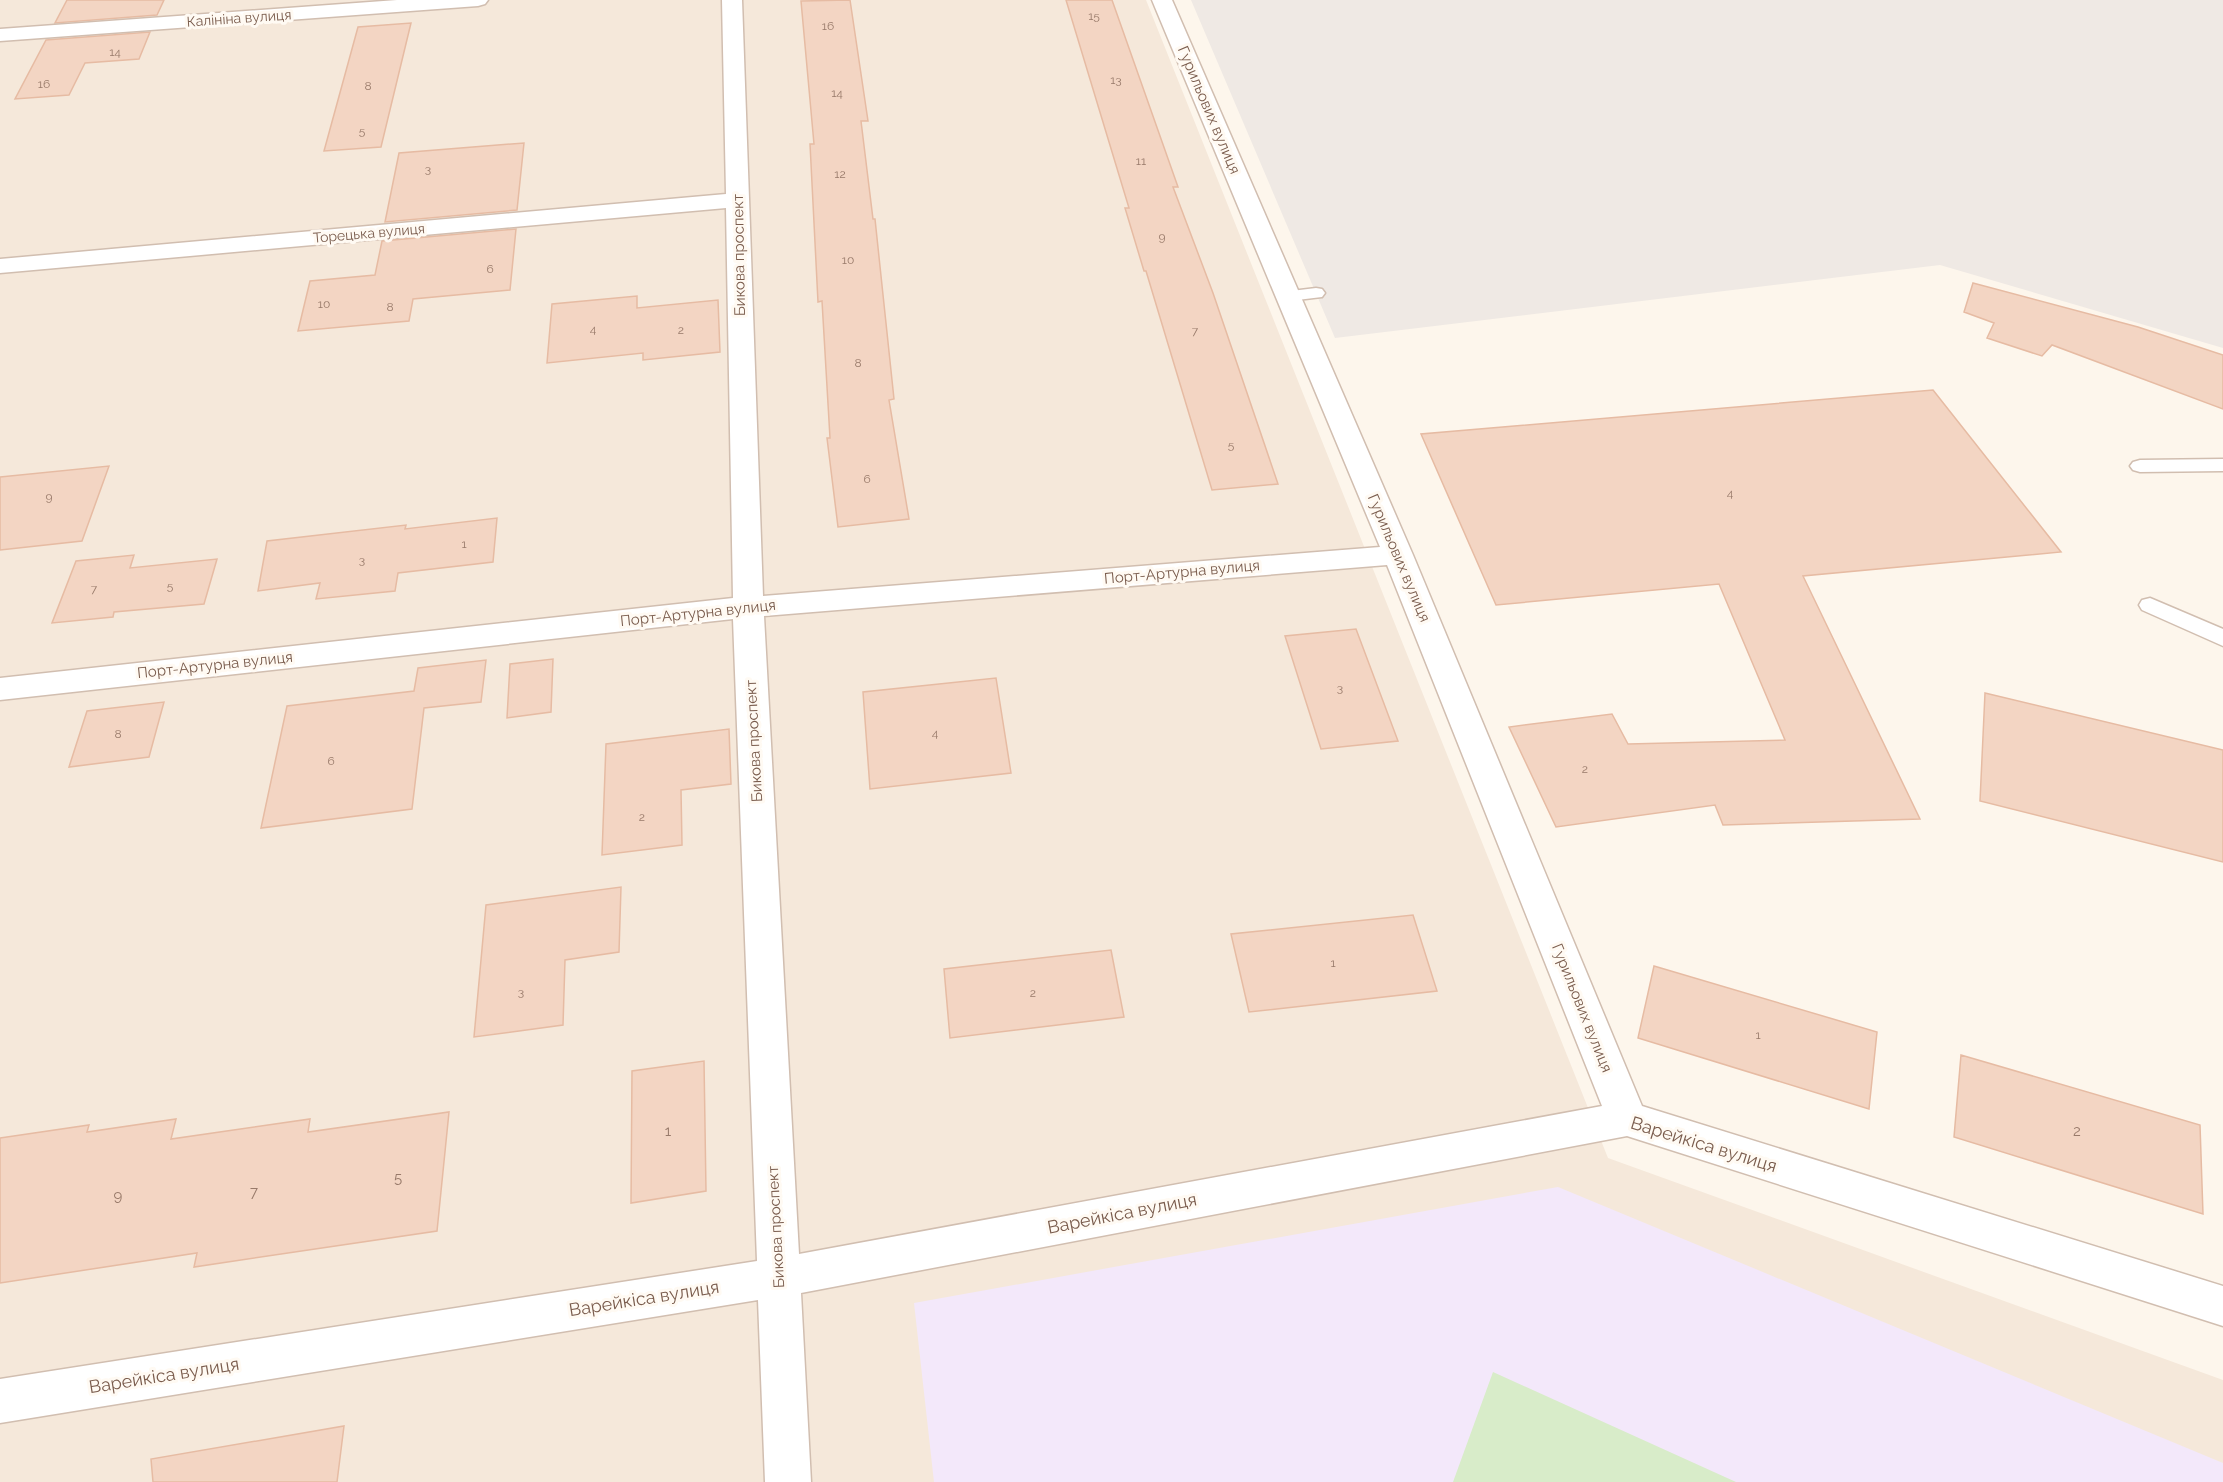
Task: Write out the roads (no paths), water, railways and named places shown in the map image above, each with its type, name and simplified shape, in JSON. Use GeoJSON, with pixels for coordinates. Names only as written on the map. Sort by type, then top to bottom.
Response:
{"type":"FeatureCollection","features":[{"type":"Feature","properties":{"kind":"street","name":"Калініна вулиця"},"geometry":{"type":"LineString","coordinates":[[0,35],[478,0]]}},
{"type":"Feature","properties":{"kind":"street","name":"Бикова проспект"},"geometry":{"type":"LineString","coordinates":[[732,0],[748,607],[788,1482]]}},
{"type":"Feature","properties":{"kind":"street","name":"Гурильових вулиця"},"geometry":{"type":"LineString","coordinates":[[1162,0],[1302,295],[1398,555],[1627,1119]]}},
{"type":"Feature","properties":{"kind":"street","name":"Торецька вулиця"},"geometry":{"type":"LineString","coordinates":[[0,267],[738,200]]}},
{"type":"Feature","properties":{"kind":"street","name":"Порт-Артурна вулиця"},"geometry":{"type":"LineString","coordinates":[[0,688],[748,607],[1398,555]]}},
{"type":"Feature","properties":{"kind":"street","name":"Варейкіса вулиця"},"geometry":{"type":"LineString","coordinates":[[0,1401],[779,1277],[1627,1119],[2223,1306]]}},
{"type":"Feature","properties":{"kind":"lane"},"geometry":{"type":"LineString","coordinates":[[2140,466],[2223,465]]}},
{"type":"Feature","properties":{"kind":"lane"},"geometry":{"type":"LineString","coordinates":[[2150,605],[2223,638]]}}]}
